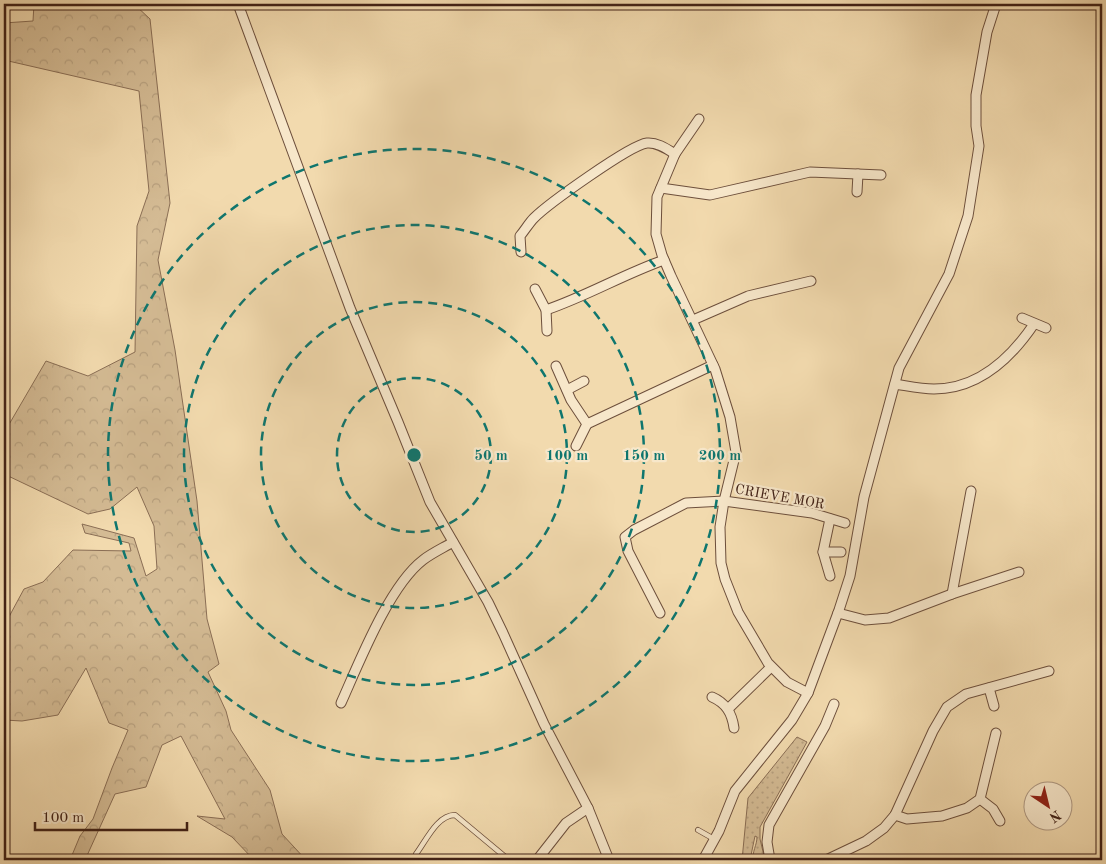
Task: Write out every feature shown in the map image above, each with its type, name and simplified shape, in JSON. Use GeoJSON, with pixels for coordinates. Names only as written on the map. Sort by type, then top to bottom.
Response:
{"type":"FeatureCollection","features":[{"type":"Feature","properties":{"kind":"street"},"geometry":{"type":"LineString","coordinates":[[238,4],[350,308],[430,502],[488,602],[544,724],[588,808],[609,860]]}},
{"type":"Feature","properties":{"kind":"street"},"geometry":{"type":"LineString","coordinates":[[703,860],[715,840],[735,791],[792,720],[808,693],[838,613],[850,576],[866,488],[899,368],[949,274],[968,216],[979,146],[976,126],[977,86],[987,32],[996,4]]}},
{"type":"Feature","properties":{"kind":"street"},"geometry":{"type":"LineString","coordinates":[[660,613],[628,550],[625,537],[634,530],[686,503],[724,501],[736,452],[730,417],[713,365],[664,260],[656,234],[658,197],[661,188],[675,154],[699,119]]}},
{"type":"Feature","properties":{"kind":"street"},"geometry":{"type":"LineString","coordinates":[[522,252],[520,236],[534,218],[560,197],[630,150],[647,143],[662,146],[675,154]]}},
{"type":"Feature","properties":{"kind":"street"},"geometry":{"type":"LineString","coordinates":[[661,188],[710,195],[810,172],[881,175]]}},
{"type":"Feature","properties":{"kind":"street"},"geometry":{"type":"LineString","coordinates":[[858,174],[858,192]]}},
{"type":"Feature","properties":{"kind":"street"},"geometry":{"type":"LineString","coordinates":[[546,310],[576,300],[638,269],[664,260]]}},
{"type":"Feature","properties":{"kind":"street"},"geometry":{"type":"LineString","coordinates":[[693,320],[748,296],[811,281]]}},
{"type":"Feature","properties":{"kind":"street"},"geometry":{"type":"LineString","coordinates":[[535,289],[546,310],[548,331]]}},
{"type":"Feature","properties":{"kind":"street"},"geometry":{"type":"LineString","coordinates":[[1022,318],[1046,328]]}},
{"type":"Feature","properties":{"kind":"street"},"geometry":{"type":"LineString","coordinates":[[895,384],[933,389],[954,388],[976,380],[990,372],[1024,340],[1034,324]]}},
{"type":"Feature","properties":{"kind":"street"},"geometry":{"type":"LineString","coordinates":[[576,446],[587,424],[713,365]]}},
{"type":"Feature","properties":{"kind":"street"},"geometry":{"type":"LineString","coordinates":[[556,366],[571,400],[587,424]]}},
{"type":"Feature","properties":{"kind":"street"},"geometry":{"type":"LineString","coordinates":[[566,390],[584,381]]}},
{"type":"Feature","properties":{"kind":"street"},"geometry":{"type":"LineString","coordinates":[[952,594],[971,491]]}},
{"type":"Feature","properties":{"kind":"street","name":"CRIEVE MOR"},"geometry":{"type":"LineString","coordinates":[[808,693],[787,682],[770,666],[738,612],[721,563],[720,527],[724,501],[812,513],[845,523]]}},
{"type":"Feature","properties":{"kind":"street","name":"CRIEVE MOR"},"geometry":{"type":"LineString","coordinates":[[830,519],[823,552],[830,576]]}},
{"type":"Feature","properties":{"kind":"street"},"geometry":{"type":"LineString","coordinates":[[341,703],[374,632],[400,585],[422,561],[453,542]]}},
{"type":"Feature","properties":{"kind":"street"},"geometry":{"type":"LineString","coordinates":[[823,552],[841,552]]}},
{"type":"Feature","properties":{"kind":"street"},"geometry":{"type":"LineString","coordinates":[[838,613],[865,620],[889,618],[952,594],[1019,572]]}},
{"type":"Feature","properties":{"kind":"street"},"geometry":{"type":"LineString","coordinates":[[728,709],[770,666]]}},
{"type":"Feature","properties":{"kind":"street"},"geometry":{"type":"LineString","coordinates":[[826,860],[866,841],[884,828],[895,815],[933,731],[947,706],[966,694],[1049,671]]}},
{"type":"Feature","properties":{"kind":"street"},"geometry":{"type":"LineString","coordinates":[[989,688],[994,706]]}},
{"type":"Feature","properties":{"kind":"street"},"geometry":{"type":"LineString","coordinates":[[712,697],[728,709],[734,728]]}},
{"type":"Feature","properties":{"kind":"street"},"geometry":{"type":"LineString","coordinates":[[770,860],[767,842],[769,825],[825,726],[834,704]]}},
{"type":"Feature","properties":{"kind":"street"},"geometry":{"type":"LineString","coordinates":[[895,815],[907,819],[942,816],[967,808],[980,799],[996,734]]}},
{"type":"Feature","properties":{"kind":"street"},"geometry":{"type":"LineString","coordinates":[[980,799],[992,809],[1000,821]]}},
{"type":"Feature","properties":{"kind":"street"},"geometry":{"type":"LineString","coordinates":[[537,860],[566,823],[588,808]]}},
{"type":"Feature","properties":{"kind":"lane"},"geometry":{"type":"LineString","coordinates":[[416,860],[416,854],[441,819],[448,815],[455,815],[509,860]]}},
{"type":"Feature","properties":{"kind":"lane"},"geometry":{"type":"LineString","coordinates":[[698,830],[715,840]]}},
{"type":"Feature","properties":{"kind":"green space"},"geometry":{"type":"Polygon","coordinates":[[[34,4],[134,4],[150,19],[170,203],[158,260],[175,350],[197,501],[207,619],[219,664],[208,672],[226,711],[231,730],[270,790],[282,834],[306,860],[254,860],[232,837],[197,816],[225,819],[181,736],[162,745],[146,787],[115,794],[85,860],[70,860],[80,836],[93,819],[128,730],[109,723],[86,668],[58,715],[22,721],[4,720],[4,626],[24,589],[43,582],[73,550],[131,551],[129,543],[85,533],[82,524],[134,538],[146,576],[157,569],[154,526],[137,487],[110,509],[88,514],[4,474],[4,433],[46,361],[88,376],[135,352],[137,226],[149,191],[139,91],[4,60],[4,23],[33,21],[34,4]]]}},
{"type":"Feature","properties":{"kind":"green space"},"geometry":{"type":"Polygon","coordinates":[[[797,737],[807,742],[760,827],[760,839],[765,860],[753,860],[757,840],[755,836],[750,860],[742,860],[748,798],[797,737]]]}}]}
